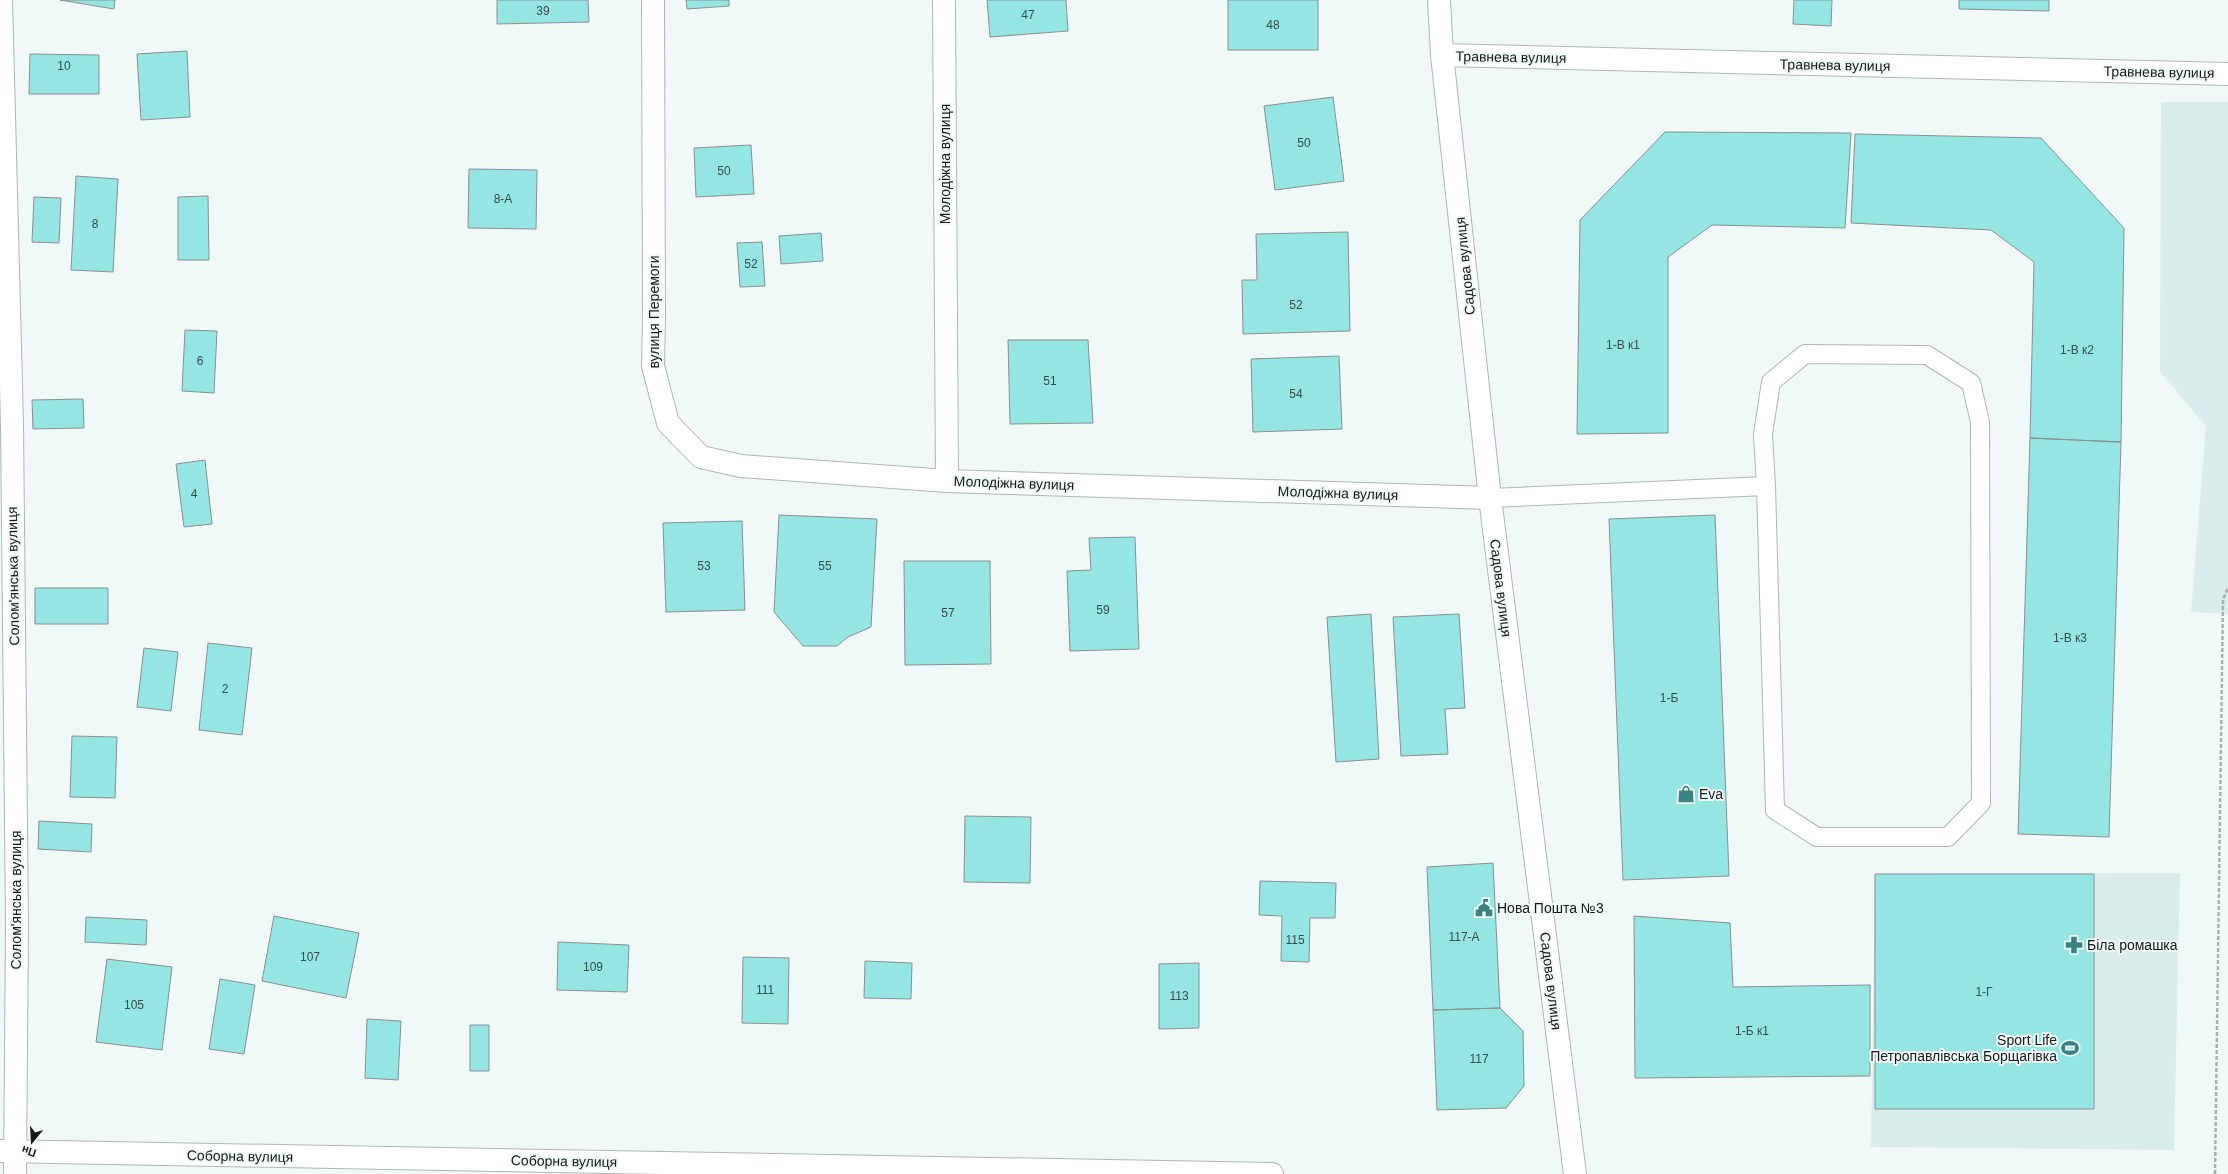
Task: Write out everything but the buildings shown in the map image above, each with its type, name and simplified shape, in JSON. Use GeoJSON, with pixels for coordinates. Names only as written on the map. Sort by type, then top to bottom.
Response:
{"type":"FeatureCollection","features":[{"type":"Feature","properties":{"kind":"street","name":"Солом'янська вулиця"},"geometry":{"type":"LineString","coordinates":[[1,0],[12,424],[17,925],[8,1152],[15,1174]]}},
{"type":"Feature","properties":{"kind":"street","name":"вулиця Перемоги"},"geometry":{"type":"LineString","coordinates":[[653,0],[654,317],[652,366],[668,423],[701,457],[741,466],[947,481]]}},
{"type":"Feature","properties":{"kind":"street","name":"Молодіжна вулиця"},"geometry":{"type":"LineString","coordinates":[[944,0],[947,481],[1490,498]]}},
{"type":"Feature","properties":{"kind":"street","name":"Садова вулиця"},"geometry":{"type":"LineString","coordinates":[[1439,0],[1442,56],[1490,498],[1575,1174]]}},
{"type":"Feature","properties":{"kind":"street","name":"Травнева вулиця"},"geometry":{"type":"LineString","coordinates":[[1442,56],[2228,74]]}},
{"type":"Feature","properties":{"kind":"street","name":"Соборна вулиця"},"geometry":{"type":"LineString","coordinates":[[8,1152],[878,1170],[1272,1174]]}},
{"type":"Feature","properties":{"kind":"lane"},"geometry":{"type":"LineString","coordinates":[[1805,354],[1927,355],[1971,383],[1980,422],[1981,803],[1948,837],[1817,837],[1775,810],[1766,486],[1763,434],[1771,382],[1805,354]]}},
{"type":"Feature","properties":{"kind":"lane"},"geometry":{"type":"LineString","coordinates":[[1490,498],[1766,486]]}},
{"type":"Feature","properties":{"kind":"path"},"geometry":{"type":"LineString","coordinates":[[2216,1174],[2223,599],[2228,588]]}},
{"type":"Feature","properties":{"kind":"shaded area"},"geometry":{"type":"Polygon","coordinates":[[[2161,102],[2228,102],[2228,614],[2191,612],[2206,426],[2160,372],[2161,102]]]}},
{"type":"Feature","properties":{"kind":"shaded area"},"geometry":{"type":"Polygon","coordinates":[[[2180,873],[2174,1150],[1871,1147],[1875,874],[2180,873]]]}},
{"type":"Feature","properties":{"kind":"place","name":"Eva"},"geometry":{"type":"Point","coordinates":[1686,794]}},
{"type":"Feature","properties":{"kind":"place","name":"Нова Пошта №3"},"geometry":{"type":"Point","coordinates":[1484,908]}},
{"type":"Feature","properties":{"kind":"place","name":"Біла ромашка"},"geometry":{"type":"Point","coordinates":[2074,945]}},
{"type":"Feature","properties":{"kind":"place","name":"Sport Life Петропавлівська Борщагівка"},"geometry":{"type":"Point","coordinates":[2070,1048]}}]}
